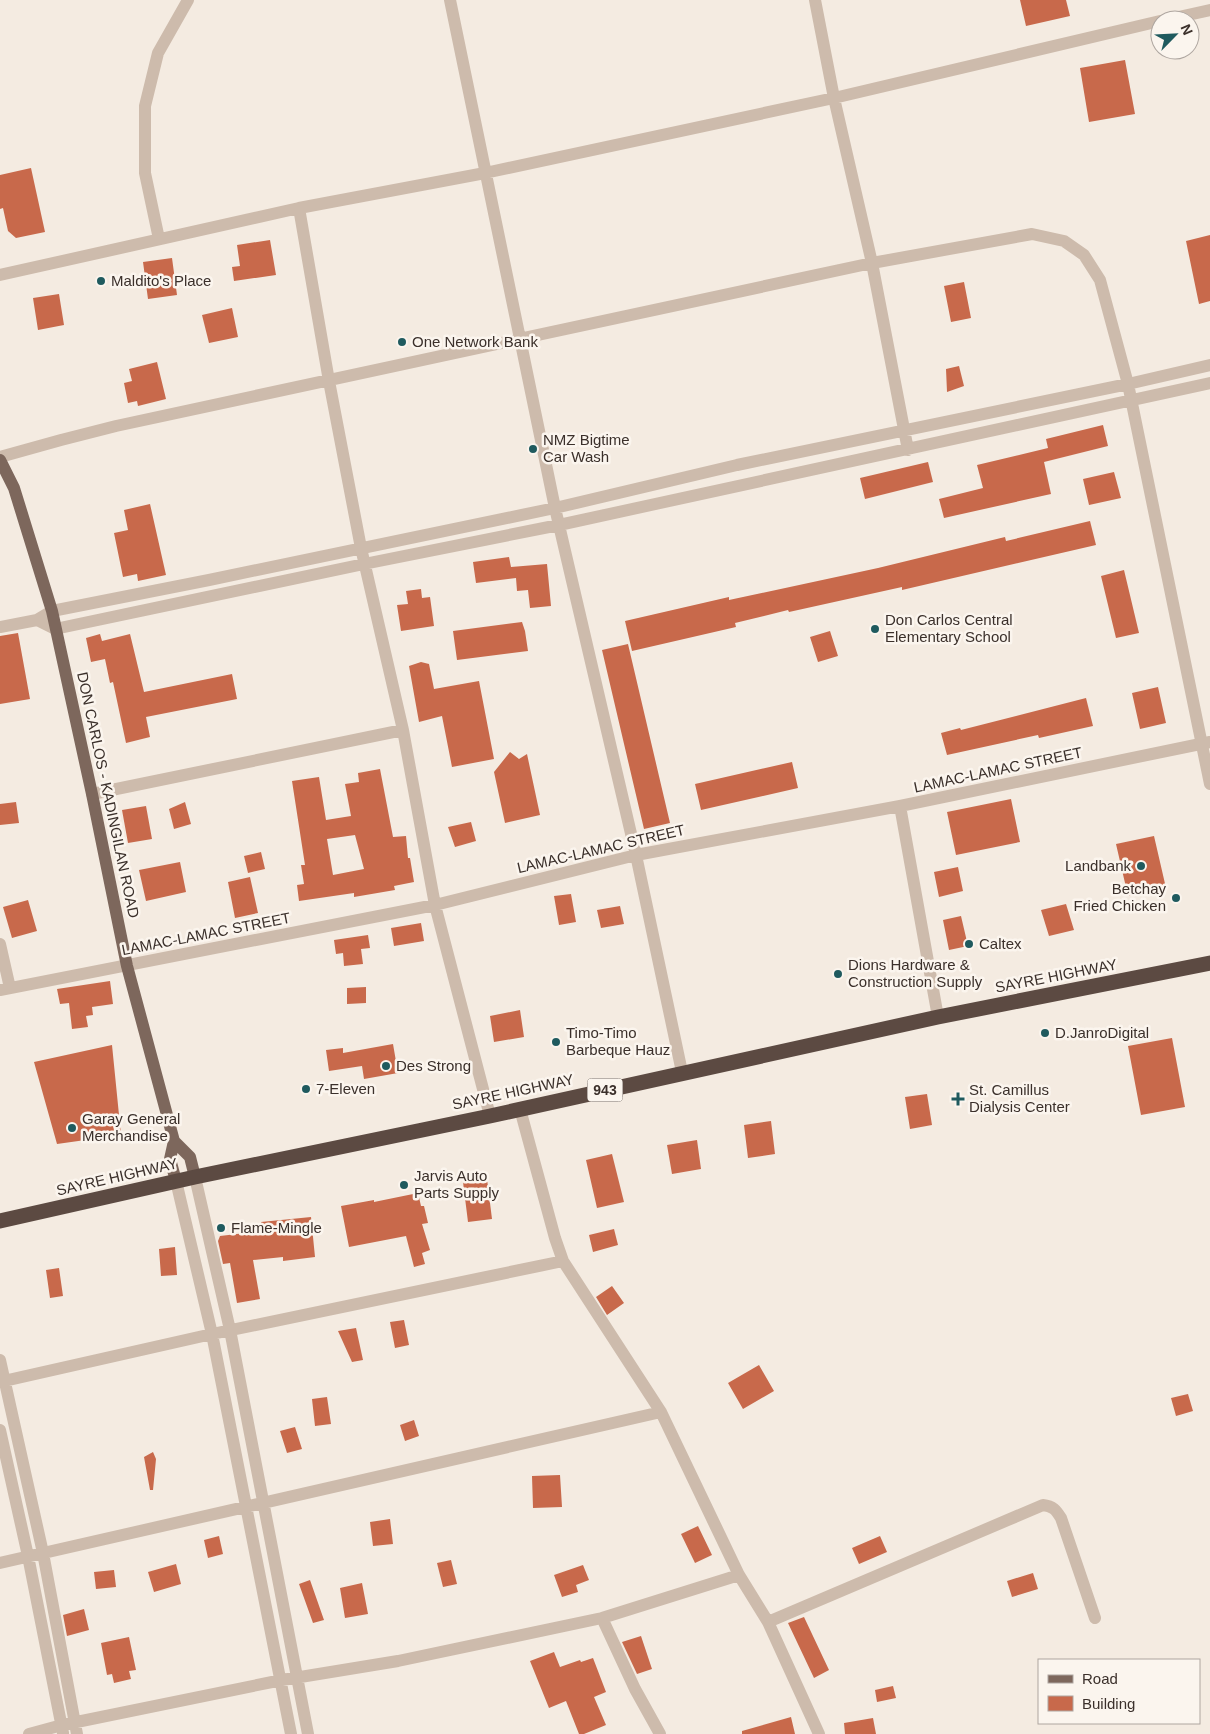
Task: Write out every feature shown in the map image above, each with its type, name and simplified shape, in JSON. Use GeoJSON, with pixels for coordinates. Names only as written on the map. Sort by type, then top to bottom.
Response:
{"type":"FeatureCollection","features":[{"type":"Feature","properties":{"kind":"highway","name":"SAYRE HIGHWAY"},"geometry":{"type":"LineString","coordinates":[[0,1221],[176,1181],[490,1116],[682,1072],[938,1017],[1210,963]]}},
{"type":"Feature","properties":{"kind":"main road","name":"DON CARLOS - KADINGILAN ROAD"},"geometry":{"type":"LineString","coordinates":[[0,458],[14,488],[52,611],[127,966],[174,1141]]}},
{"type":"Feature","properties":{"kind":"main road"},"geometry":{"type":"LineString","coordinates":[[174,1141],[190,1157],[195,1177]]}},
{"type":"Feature","properties":{"kind":"main road"},"geometry":{"type":"LineString","coordinates":[[174,1141],[170,1158],[176,1181]]}},
{"type":"Feature","properties":{"kind":"street"},"geometry":{"type":"LineString","coordinates":[[159,239],[145,173],[145,106],[158,53],[188,0]]}},
{"type":"Feature","properties":{"kind":"street"},"geometry":{"type":"LineString","coordinates":[[450,0],[555,508],[636,855],[682,1072]]}},
{"type":"Feature","properties":{"kind":"street"},"geometry":{"type":"LineString","coordinates":[[815,0],[834,98],[872,263],[908,450]]}},
{"type":"Feature","properties":{"kind":"street"},"geometry":{"type":"LineString","coordinates":[[0,272],[299,208],[485,173],[834,98],[1150,23]]}},
{"type":"Feature","properties":{"kind":"street"},"geometry":{"type":"LineString","coordinates":[[299,208],[329,381],[364,564],[403,730],[435,904],[490,1116]]}},
{"type":"Feature","properties":{"kind":"street"},"geometry":{"type":"LineString","coordinates":[[0,458],[116,426],[872,263],[1032,234],[1064,241],[1084,255],[1100,280],[1128,384],[1205,743],[1210,784]]}},
{"type":"Feature","properties":{"kind":"street"},"geometry":{"type":"LineString","coordinates":[[0,627],[37,620],[52,611],[555,508],[737,466],[1210,366]]}},
{"type":"Feature","properties":{"kind":"street"},"geometry":{"type":"LineString","coordinates":[[37,620],[55,629],[559,525],[1210,383]]}},
{"type":"Feature","properties":{"kind":"street"},"geometry":{"type":"LineString","coordinates":[[92,794],[403,730]]}},
{"type":"Feature","properties":{"kind":"street","name":"LAMAC-LAMAC STREET"},"geometry":{"type":"LineString","coordinates":[[5,989],[435,904],[636,855],[900,806],[1205,743]]}},
{"type":"Feature","properties":{"kind":"street"},"geometry":{"type":"LineString","coordinates":[[900,806],[938,1017]]}},
{"type":"Feature","properties":{"kind":"street"},"geometry":{"type":"LineString","coordinates":[[0,944],[5,989]]}},
{"type":"Feature","properties":{"kind":"street"},"geometry":{"type":"LineString","coordinates":[[520,1109],[555,1238],[563,1260],[661,1412],[739,1575],[768,1622],[819,1734]]}},
{"type":"Feature","properties":{"kind":"street"},"geometry":{"type":"LineString","coordinates":[[195,1177],[230,1330],[308,1734]]}},
{"type":"Feature","properties":{"kind":"street"},"geometry":{"type":"LineString","coordinates":[[176,1181],[212,1334],[245,1506],[282,1680],[291,1734]]}},
{"type":"Feature","properties":{"kind":"street"},"geometry":{"type":"LineString","coordinates":[[2,1382],[230,1330],[563,1260]]}},
{"type":"Feature","properties":{"kind":"street"},"geometry":{"type":"LineString","coordinates":[[0,1360],[2,1382],[43,1553],[76,1728]]}},
{"type":"Feature","properties":{"kind":"street"},"geometry":{"type":"LineString","coordinates":[[0,1562],[661,1412]]}},
{"type":"Feature","properties":{"kind":"street"},"geometry":{"type":"LineString","coordinates":[[0,1430],[28,1556],[63,1730]]}},
{"type":"Feature","properties":{"kind":"street"},"geometry":{"type":"LineString","coordinates":[[768,1622],[1043,1506],[1050,1506],[1056,1510],[1060,1518],[1094,1618]]}},
{"type":"Feature","properties":{"kind":"street"},"geometry":{"type":"LineString","coordinates":[[29,1734],[76,1728],[282,1680],[398,1661],[602,1618],[739,1575]]}},
{"type":"Feature","properties":{"kind":"street"},"geometry":{"type":"LineString","coordinates":[[602,1618],[635,1688],[660,1734]]}},
{"type":"Feature","properties":{"kind":"building"},"geometry":{"type":"Polygon","coordinates":[[[1020,0],[1066,0],[1070,16],[1026,26],[1020,0]]]}},
{"type":"Feature","properties":{"kind":"building"},"geometry":{"type":"Polygon","coordinates":[[[1125,60],[1135,114],[1089,122],[1080,68],[1125,60]]]}},
{"type":"Feature","properties":{"kind":"building"},"geometry":{"type":"Polygon","coordinates":[[[31,168],[45,232],[16,238],[8,231],[3,208],[0,209],[0,175],[31,168]]]}},
{"type":"Feature","properties":{"kind":"building"},"geometry":{"type":"Polygon","coordinates":[[[1210,235],[1210,301],[1199,304],[1186,241],[1210,235]]]}},
{"type":"Feature","properties":{"kind":"building"},"geometry":{"type":"Polygon","coordinates":[[[270,240],[276,275],[234,281],[232,267],[240,266],[237,245],[270,240]]]}},
{"type":"Feature","properties":{"kind":"building"},"geometry":{"type":"Polygon","coordinates":[[[172,258],[177,295],[148,299],[143,262],[172,258]]]}},
{"type":"Feature","properties":{"kind":"building"},"geometry":{"type":"Polygon","coordinates":[[[964,282],[971,318],[951,322],[944,286],[964,282]]]}},
{"type":"Feature","properties":{"kind":"building"},"geometry":{"type":"Polygon","coordinates":[[[59,294],[64,325],[38,330],[33,298],[59,294]]]}},
{"type":"Feature","properties":{"kind":"building"},"geometry":{"type":"Polygon","coordinates":[[[232,308],[238,337],[209,343],[202,315],[232,308]]]}},
{"type":"Feature","properties":{"kind":"building"},"geometry":{"type":"Polygon","coordinates":[[[157,362],[166,399],[138,406],[137,401],[128,403],[124,383],[132,381],[129,369],[157,362]]]}},
{"type":"Feature","properties":{"kind":"building"},"geometry":{"type":"Polygon","coordinates":[[[959,366],[964,386],[947,392],[946,369],[959,366]]]}},
{"type":"Feature","properties":{"kind":"building"},"geometry":{"type":"Polygon","coordinates":[[[1103,425],[1108,446],[1044,462],[1051,494],[944,518],[939,499],[983,488],[977,465],[1048,448],[1046,439],[1103,425]]]}},
{"type":"Feature","properties":{"kind":"building"},"geometry":{"type":"Polygon","coordinates":[[[928,462],[933,482],[865,499],[860,478],[928,462]]]}},
{"type":"Feature","properties":{"kind":"building"},"geometry":{"type":"Polygon","coordinates":[[[1114,472],[1121,498],[1089,505],[1083,479],[1114,472]]]}},
{"type":"Feature","properties":{"kind":"building"},"geometry":{"type":"Polygon","coordinates":[[[150,504],[166,575],[138,581],[137,574],[123,577],[114,533],[128,530],[124,510],[150,504]]]}},
{"type":"Feature","properties":{"kind":"building"},"geometry":{"type":"Polygon","coordinates":[[[1090,521],[1096,545],[902,590],[902,587],[789,612],[788,610],[735,623],[736,627],[632,651],[625,621],[729,597],[729,600],[878,568],[1005,537],[1006,541],[1090,521]]]}},
{"type":"Feature","properties":{"kind":"building"},"geometry":{"type":"Polygon","coordinates":[[[509,557],[511,567],[547,564],[551,606],[530,608],[528,590],[517,591],[516,578],[476,583],[473,562],[509,557]]]}},
{"type":"Feature","properties":{"kind":"building"},"geometry":{"type":"Polygon","coordinates":[[[1124,570],[1139,633],[1116,638],[1101,576],[1124,570]]]}},
{"type":"Feature","properties":{"kind":"building"},"geometry":{"type":"Polygon","coordinates":[[[421,589],[422,598],[430,597],[434,626],[401,631],[397,605],[408,604],[406,591],[421,589]]]}},
{"type":"Feature","properties":{"kind":"building"},"geometry":{"type":"Polygon","coordinates":[[[522,622],[528,651],[457,660],[453,631],[522,622]]]}},
{"type":"Feature","properties":{"kind":"building"},"geometry":{"type":"Polygon","coordinates":[[[830,631],[838,656],[818,662],[810,637],[830,631]]]}},
{"type":"Feature","properties":{"kind":"building"},"geometry":{"type":"Polygon","coordinates":[[[18,633],[30,699],[0,704],[0,636],[18,633]]]}},
{"type":"Feature","properties":{"kind":"building"},"geometry":{"type":"Polygon","coordinates":[[[100,634],[102,641],[130,634],[144,692],[232,674],[237,699],[146,717],[150,737],[126,743],[113,682],[110,683],[105,659],[91,662],[86,638],[100,634]]]}},
{"type":"Feature","properties":{"kind":"building"},"geometry":{"type":"Polygon","coordinates":[[[628,644],[670,823],[644,829],[602,650],[628,644]]]}},
{"type":"Feature","properties":{"kind":"building"},"geometry":{"type":"Polygon","coordinates":[[[421,662],[429,664],[434,689],[479,681],[494,759],[452,767],[442,716],[419,722],[409,666],[421,662]]]}},
{"type":"Feature","properties":{"kind":"building"},"geometry":{"type":"Polygon","coordinates":[[[1158,687],[1166,723],[1140,729],[1132,693],[1158,687]]]}},
{"type":"Feature","properties":{"kind":"building"},"geometry":{"type":"Polygon","coordinates":[[[1086,698],[1093,726],[1039,738],[1038,735],[947,755],[941,733],[960,728],[961,730],[1086,698]]]}},
{"type":"Feature","properties":{"kind":"building"},"geometry":{"type":"Polygon","coordinates":[[[510,752],[519,759],[527,754],[540,815],[505,823],[494,772],[510,752]]]}},
{"type":"Feature","properties":{"kind":"building"},"geometry":{"type":"Polygon","coordinates":[[[792,762],[798,788],[701,810],[695,784],[792,762]]]}},
{"type":"Feature","properties":{"kind":"building"},"geometry":{"type":"Polygon","coordinates":[[[380,769],[393,837],[406,836],[408,858],[410,858],[414,882],[394,886],[395,890],[354,897],[354,893],[299,901],[297,885],[304,884],[301,865],[305,865],[292,781],[319,777],[326,820],[351,816],[345,784],[359,782],[358,773],[380,769]],[[355,835],[327,839],[333,875],[364,869],[355,835]]]}},
{"type":"Feature","properties":{"kind":"building"},"geometry":{"type":"Polygon","coordinates":[[[1011,799],[1020,842],[956,855],[947,812],[1011,799]]]}},
{"type":"Feature","properties":{"kind":"building"},"geometry":{"type":"Polygon","coordinates":[[[16,802],[19,823],[0,825],[0,804],[16,802]]]}},
{"type":"Feature","properties":{"kind":"building"},"geometry":{"type":"Polygon","coordinates":[[[185,802],[191,824],[174,829],[169,809],[185,802]]]}},
{"type":"Feature","properties":{"kind":"building"},"geometry":{"type":"Polygon","coordinates":[[[146,806],[152,839],[128,843],[122,810],[146,806]]]}},
{"type":"Feature","properties":{"kind":"building"},"geometry":{"type":"Polygon","coordinates":[[[471,822],[476,841],[455,847],[448,827],[471,822]]]}},
{"type":"Feature","properties":{"kind":"building","name":"Landbank"},"geometry":{"type":"Polygon","coordinates":[[[1154,836],[1166,888],[1128,896],[1116,844],[1154,836]]]}},
{"type":"Feature","properties":{"kind":"building"},"geometry":{"type":"Polygon","coordinates":[[[261,852],[265,869],[248,873],[244,856],[261,852]]]}},
{"type":"Feature","properties":{"kind":"building"},"geometry":{"type":"Polygon","coordinates":[[[180,862],[186,892],[146,901],[139,870],[180,862]]]}},
{"type":"Feature","properties":{"kind":"building"},"geometry":{"type":"Polygon","coordinates":[[[958,867],[963,891],[939,897],[934,872],[958,867]]]}},
{"type":"Feature","properties":{"kind":"building"},"geometry":{"type":"Polygon","coordinates":[[[250,877],[258,913],[235,918],[228,882],[250,877]]]}},
{"type":"Feature","properties":{"kind":"building"},"geometry":{"type":"Polygon","coordinates":[[[571,894],[576,922],[559,925],[554,896],[571,894]]]}},
{"type":"Feature","properties":{"kind":"building"},"geometry":{"type":"Polygon","coordinates":[[[28,900],[37,931],[12,938],[3,907],[28,900]]]}},
{"type":"Feature","properties":{"kind":"building"},"geometry":{"type":"Polygon","coordinates":[[[1066,904],[1074,930],[1049,936],[1041,910],[1066,904]]]}},
{"type":"Feature","properties":{"kind":"building"},"geometry":{"type":"Polygon","coordinates":[[[620,906],[624,924],[601,928],[597,910],[620,906]]]}},
{"type":"Feature","properties":{"kind":"building"},"geometry":{"type":"Polygon","coordinates":[[[961,916],[968,946],[949,950],[943,920],[961,916]]]}},
{"type":"Feature","properties":{"kind":"building"},"geometry":{"type":"Polygon","coordinates":[[[421,923],[424,941],[394,946],[391,928],[421,923]]]}},
{"type":"Feature","properties":{"kind":"building"},"geometry":{"type":"Polygon","coordinates":[[[368,935],[370,948],[361,949],[363,964],[344,966],[343,953],[336,954],[334,940],[368,935]]]}},
{"type":"Feature","properties":{"kind":"building"},"geometry":{"type":"Polygon","coordinates":[[[110,981],[113,1004],[92,1007],[93,1015],[86,1016],[88,1027],[72,1029],[69,1003],[60,1004],[57,989],[110,981]]]}},
{"type":"Feature","properties":{"kind":"building"},"geometry":{"type":"Polygon","coordinates":[[[366,987],[366,1003],[347,1004],[347,988],[366,987]]]}},
{"type":"Feature","properties":{"kind":"building"},"geometry":{"type":"Polygon","coordinates":[[[520,1010],[524,1037],[494,1042],[490,1016],[520,1010]]]}},
{"type":"Feature","properties":{"kind":"building"},"geometry":{"type":"Polygon","coordinates":[[[1172,1038],[1185,1107],[1141,1115],[1128,1046],[1172,1038]]]}},
{"type":"Feature","properties":{"kind":"building"},"geometry":{"type":"Polygon","coordinates":[[[393,1044],[398,1073],[364,1079],[362,1066],[329,1071],[326,1050],[343,1048],[343,1053],[393,1044]]]}},
{"type":"Feature","properties":{"kind":"building"},"geometry":{"type":"Polygon","coordinates":[[[112,1045],[121,1135],[57,1144],[34,1062],[112,1045]]]}},
{"type":"Feature","properties":{"kind":"building"},"geometry":{"type":"Polygon","coordinates":[[[927,1094],[932,1125],[910,1129],[905,1097],[927,1094]]]}},
{"type":"Feature","properties":{"kind":"building"},"geometry":{"type":"Polygon","coordinates":[[[771,1121],[775,1154],[748,1158],[744,1125],[771,1121]]]}},
{"type":"Feature","properties":{"kind":"building"},"geometry":{"type":"Polygon","coordinates":[[[697,1140],[701,1169],[672,1174],[667,1145],[697,1140]]]}},
{"type":"Feature","properties":{"kind":"building"},"geometry":{"type":"Polygon","coordinates":[[[612,1154],[624,1202],[597,1208],[586,1160],[612,1154]]]}},
{"type":"Feature","properties":{"kind":"building"},"geometry":{"type":"Polygon","coordinates":[[[487,1179],[492,1219],[468,1222],[463,1182],[487,1179]]]}},
{"type":"Feature","properties":{"kind":"building"},"geometry":{"type":"Polygon","coordinates":[[[418,1193],[421,1206],[424,1206],[428,1223],[422,1224],[430,1250],[422,1253],[425,1264],[414,1267],[406,1236],[349,1247],[341,1206],[374,1200],[374,1202],[418,1193]]]}},
{"type":"Feature","properties":{"kind":"building"},"geometry":{"type":"Polygon","coordinates":[[[311,1217],[315,1257],[283,1261],[283,1257],[253,1260],[260,1299],[237,1303],[230,1263],[223,1264],[218,1241],[220,1236],[262,1231],[261,1222],[311,1217]]]}},
{"type":"Feature","properties":{"kind":"building"},"geometry":{"type":"Polygon","coordinates":[[[614,1229],[618,1245],[593,1252],[589,1235],[614,1229]]]}},
{"type":"Feature","properties":{"kind":"building"},"geometry":{"type":"Polygon","coordinates":[[[175,1247],[177,1275],[161,1276],[159,1249],[175,1247]]]}},
{"type":"Feature","properties":{"kind":"building"},"geometry":{"type":"Polygon","coordinates":[[[59,1268],[63,1296],[50,1298],[46,1270],[59,1268]]]}},
{"type":"Feature","properties":{"kind":"building"},"geometry":{"type":"Polygon","coordinates":[[[612,1286],[624,1303],[607,1315],[596,1297],[612,1286]]]}},
{"type":"Feature","properties":{"kind":"building"},"geometry":{"type":"Polygon","coordinates":[[[404,1320],[409,1345],[395,1348],[390,1322],[404,1320]]]}},
{"type":"Feature","properties":{"kind":"building"},"geometry":{"type":"Polygon","coordinates":[[[356,1328],[363,1360],[352,1362],[338,1331],[356,1328]]]}},
{"type":"Feature","properties":{"kind":"building"},"geometry":{"type":"Polygon","coordinates":[[[759,1365],[774,1391],[743,1409],[728,1383],[759,1365]]]}},
{"type":"Feature","properties":{"kind":"building"},"geometry":{"type":"Polygon","coordinates":[[[1188,1394],[1193,1411],[1176,1416],[1171,1398],[1188,1394]]]}},
{"type":"Feature","properties":{"kind":"building"},"geometry":{"type":"Polygon","coordinates":[[[327,1397],[331,1424],[315,1426],[312,1399],[327,1397]]]}},
{"type":"Feature","properties":{"kind":"building"},"geometry":{"type":"Polygon","coordinates":[[[414,1420],[419,1436],[405,1441],[400,1425],[414,1420]]]}},
{"type":"Feature","properties":{"kind":"building"},"geometry":{"type":"Polygon","coordinates":[[[295,1427],[302,1449],[287,1453],[280,1431],[295,1427]]]}},
{"type":"Feature","properties":{"kind":"building"},"geometry":{"type":"Polygon","coordinates":[[[153,1452],[156,1459],[153,1490],[150,1490],[144,1457],[153,1452]]]}},
{"type":"Feature","properties":{"kind":"building"},"geometry":{"type":"Polygon","coordinates":[[[560,1475],[562,1507],[533,1508],[532,1476],[560,1475]]]}},
{"type":"Feature","properties":{"kind":"building"},"geometry":{"type":"Polygon","coordinates":[[[390,1519],[393,1544],[373,1546],[370,1522],[390,1519]]]}},
{"type":"Feature","properties":{"kind":"building"},"geometry":{"type":"Polygon","coordinates":[[[698,1526],[712,1555],[695,1563],[681,1534],[698,1526]]]}},
{"type":"Feature","properties":{"kind":"building"},"geometry":{"type":"Polygon","coordinates":[[[219,1536],[223,1554],[208,1558],[204,1540],[219,1536]]]}},
{"type":"Feature","properties":{"kind":"building"},"geometry":{"type":"Polygon","coordinates":[[[880,1536],[887,1552],[859,1564],[852,1548],[880,1536]]]}},
{"type":"Feature","properties":{"kind":"building"},"geometry":{"type":"Polygon","coordinates":[[[451,1560],[457,1584],[443,1587],[437,1563],[451,1560]]]}},
{"type":"Feature","properties":{"kind":"building"},"geometry":{"type":"Polygon","coordinates":[[[176,1564],[181,1584],[154,1592],[148,1572],[176,1564]]]}},
{"type":"Feature","properties":{"kind":"building"},"geometry":{"type":"Polygon","coordinates":[[[583,1565],[589,1580],[576,1585],[578,1592],[562,1597],[554,1575],[583,1565]]]}},
{"type":"Feature","properties":{"kind":"building"},"geometry":{"type":"Polygon","coordinates":[[[114,1570],[116,1587],[96,1589],[94,1572],[114,1570]]]}},
{"type":"Feature","properties":{"kind":"building"},"geometry":{"type":"Polygon","coordinates":[[[1033,1573],[1038,1589],[1012,1597],[1007,1581],[1033,1573]]]}},
{"type":"Feature","properties":{"kind":"building"},"geometry":{"type":"Polygon","coordinates":[[[310,1580],[324,1620],[313,1623],[299,1584],[310,1580]]]}},
{"type":"Feature","properties":{"kind":"building"},"geometry":{"type":"Polygon","coordinates":[[[362,1583],[368,1614],[345,1618],[340,1588],[362,1583]]]}},
{"type":"Feature","properties":{"kind":"building"},"geometry":{"type":"Polygon","coordinates":[[[84,1609],[89,1630],[67,1636],[63,1615],[84,1609]]]}},
{"type":"Feature","properties":{"kind":"building"},"geometry":{"type":"Polygon","coordinates":[[[804,1617],[829,1670],[814,1678],[788,1623],[804,1617]]]}},
{"type":"Feature","properties":{"kind":"building"},"geometry":{"type":"Polygon","coordinates":[[[641,1636],[652,1669],[637,1674],[622,1642],[641,1636]]]}},
{"type":"Feature","properties":{"kind":"building"},"geometry":{"type":"Polygon","coordinates":[[[129,1637],[136,1670],[129,1671],[131,1679],[114,1683],[112,1674],[107,1675],[101,1643],[129,1637]]]}},
{"type":"Feature","properties":{"kind":"building"},"geometry":{"type":"Polygon","coordinates":[[[554,1652],[560,1667],[593,1658],[606,1692],[594,1697],[606,1725],[584,1734],[579,1734],[566,1701],[549,1708],[530,1661],[554,1652]]]}},
{"type":"Feature","properties":{"kind":"building"},"geometry":{"type":"Polygon","coordinates":[[[893,1686],[896,1698],[877,1702],[875,1690],[893,1686]]]}},
{"type":"Feature","properties":{"kind":"building"},"geometry":{"type":"Polygon","coordinates":[[[791,1717],[795,1734],[742,1734],[742,1731],[791,1717]]]}},
{"type":"Feature","properties":{"kind":"building"},"geometry":{"type":"Polygon","coordinates":[[[873,1718],[876,1734],[845,1734],[844,1723],[873,1718]]]}},
{"type":"Feature","properties":{"kind":"place","name":"Maldito's Place"},"geometry":{"type":"Point","coordinates":[101,281]}},
{"type":"Feature","properties":{"kind":"place","name":"One Network Bank"},"geometry":{"type":"Point","coordinates":[402,342]}},
{"type":"Feature","properties":{"kind":"place","name":"NMZ Bigtime Car Wash"},"geometry":{"type":"Point","coordinates":[533,449]}},
{"type":"Feature","properties":{"kind":"place","name":"Don Carlos Central Elementary School"},"geometry":{"type":"Point","coordinates":[875,629]}},
{"type":"Feature","properties":{"kind":"place","name":"Landbank"},"geometry":{"type":"Point","coordinates":[1141,866]}},
{"type":"Feature","properties":{"kind":"place","name":"Betchay Fried Chicken"},"geometry":{"type":"Point","coordinates":[1176,898]}},
{"type":"Feature","properties":{"kind":"place","name":"Caltex"},"geometry":{"type":"Point","coordinates":[969,944]}},
{"type":"Feature","properties":{"kind":"place","name":"Dions Hardware & Construction Supply"},"geometry":{"type":"Point","coordinates":[838,974]}},
{"type":"Feature","properties":{"kind":"place","name":"D.JanroDigital"},"geometry":{"type":"Point","coordinates":[1045,1033]}},
{"type":"Feature","properties":{"kind":"place","name":"Timo-Timo Barbeque Hauz"},"geometry":{"type":"Point","coordinates":[556,1042]}},
{"type":"Feature","properties":{"kind":"place","name":"Des Strong"},"geometry":{"type":"Point","coordinates":[386,1066]}},
{"type":"Feature","properties":{"kind":"place","name":"7-Eleven"},"geometry":{"type":"Point","coordinates":[306,1089]}},
{"type":"Feature","properties":{"kind":"place","name":"St. Camillus Dialysis Center"},"geometry":{"type":"Point","coordinates":[958,1099]}},
{"type":"Feature","properties":{"kind":"place","name":"Garay General Merchandise"},"geometry":{"type":"Point","coordinates":[72,1128]}},
{"type":"Feature","properties":{"kind":"place","name":"Jarvis Auto Parts Supply"},"geometry":{"type":"Point","coordinates":[404,1185]}},
{"type":"Feature","properties":{"kind":"place","name":"Flame-Mingle"},"geometry":{"type":"Point","coordinates":[221,1228]}}]}
